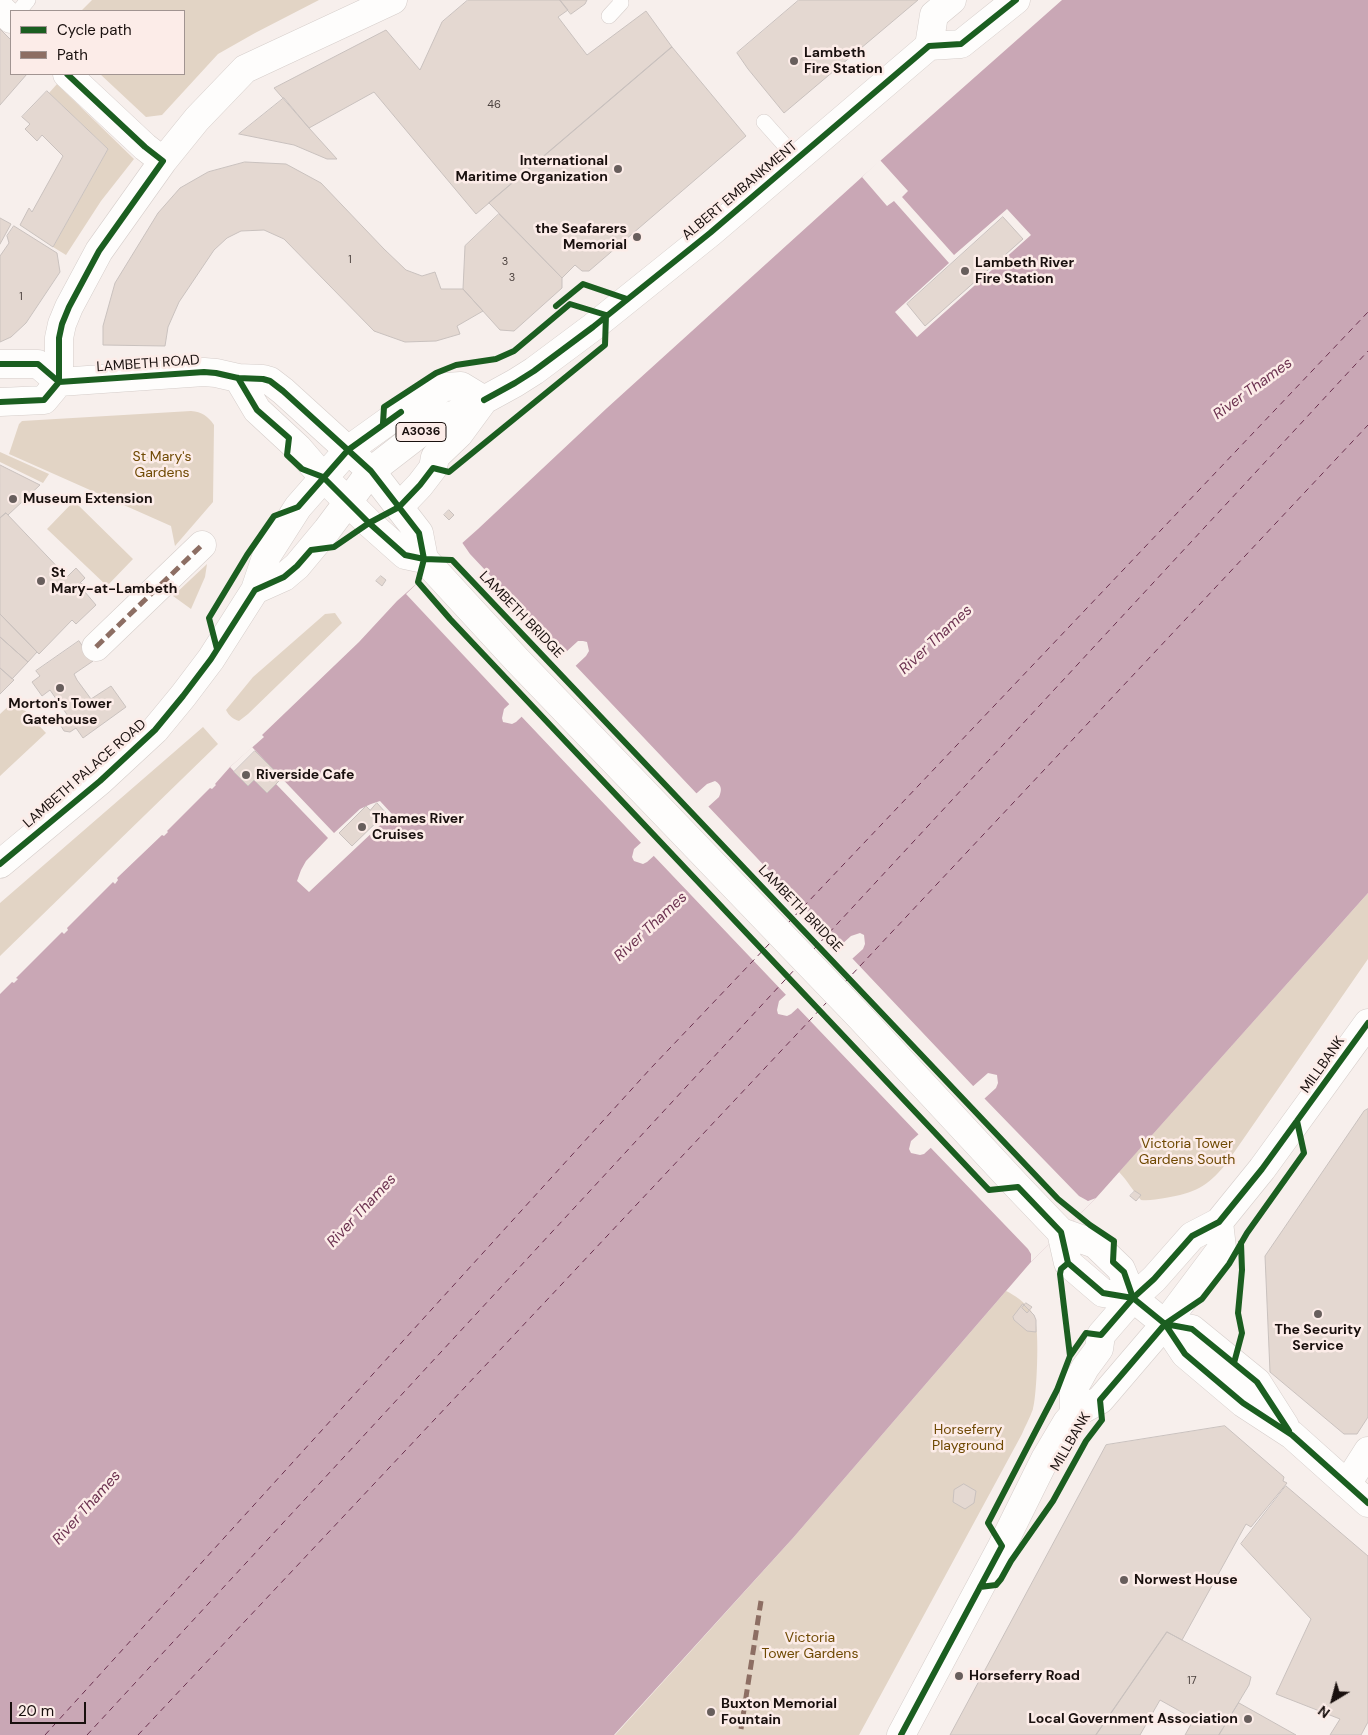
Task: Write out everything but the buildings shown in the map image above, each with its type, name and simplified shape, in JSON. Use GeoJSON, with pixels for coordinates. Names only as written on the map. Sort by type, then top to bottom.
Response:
{"type":"FeatureCollection","features":[{"type":"Feature","properties":{"kind":"main road"},"geometry":{"type":"LineString","coordinates":[[0,402],[44,400],[59,382],[59,338],[62,324],[68,307],[99,251],[163,161],[197,119],[245,69],[393,0]]}},
{"type":"Feature","properties":{"kind":"main road"},"geometry":{"type":"LineString","coordinates":[[952,0],[934,15],[929,46],[961,44],[1016,0]]}},
{"type":"Feature","properties":{"kind":"main road"},"geometry":{"type":"LineString","coordinates":[[0,8],[10,18]]}},
{"type":"Feature","properties":{"kind":"main road","name":"ALBERT EMBANKMENT"},"geometry":{"type":"LineString","coordinates":[[371,471],[436,420],[481,403],[534,371],[593,327],[710,233],[929,46]]}},
{"type":"Feature","properties":{"kind":"main road"},"geometry":{"type":"LineString","coordinates":[[68,75],[145,147],[163,161]]}},
{"type":"Feature","properties":{"kind":"main road"},"geometry":{"type":"LineString","coordinates":[[0,364],[38,364],[59,382]]}},
{"type":"Feature","properties":{"kind":"main road","name":"LAMBETH ROAD"},"geometry":{"type":"LineString","coordinates":[[59,382],[204,372],[238,378],[263,379],[270,381],[371,471]]}},
{"type":"Feature","properties":{"kind":"main road"},"geometry":{"type":"LineString","coordinates":[[238,378],[257,410],[298,448],[348,502],[406,555],[428,563]]}},
{"type":"Feature","properties":{"kind":"main road","name":"A3036"},"geometry":{"type":"LineString","coordinates":[[348,450],[421,399],[446,387],[461,386],[481,403],[459,434],[435,457],[433,468],[420,485],[399,507]]}},
{"type":"Feature","properties":{"kind":"main road","name":"LAMBETH PALACE ROAD"},"geometry":{"type":"LineString","coordinates":[[0,864],[100,781],[155,730],[211,658],[255,590],[266,557],[298,507],[348,450]]}},
{"type":"Feature","properties":{"kind":"main road"},"geometry":{"type":"LineString","coordinates":[[371,471],[419,533],[428,563],[517,660],[846,1003],[1061,1232],[1095,1244],[1124,1272],[1133,1298],[1165,1324],[1185,1354],[1243,1403],[1292,1435],[1368,1503]]}},
{"type":"Feature","properties":{"kind":"main road","name":"A3036"},"geometry":{"type":"LineString","coordinates":[[255,590],[284,577],[297,566],[371,471]]}},
{"type":"Feature","properties":{"kind":"main road"},"geometry":{"type":"LineString","coordinates":[[96,647],[202,545]]}},
{"type":"Feature","properties":{"kind":"main road","name":"MILLBANK"},"geometry":{"type":"LineString","coordinates":[[1074,1414],[1074,1388],[1079,1377],[1099,1349],[1102,1335],[1133,1298],[1154,1279],[1192,1236],[1219,1222],[1262,1169],[1368,1023]]}},
{"type":"Feature","properties":{"kind":"main road","name":"MILLBANK"},"geometry":{"type":"LineString","coordinates":[[901,1735],[1002,1546],[1045,1459],[1074,1414],[1100,1400],[1165,1324],[1222,1248],[1219,1222]]}},
{"type":"Feature","properties":{"kind":"main road"},"geometry":{"type":"LineString","coordinates":[[1347,1484],[1368,1451]]}},
{"type":"Feature","properties":{"kind":"lane"},"geometry":{"type":"LineString","coordinates":[[609,16],[621,3],[620,0]]}},
{"type":"Feature","properties":{"kind":"lane"},"geometry":{"type":"LineString","coordinates":[[764,122],[798,159]]}},
{"type":"Feature","properties":{"kind":"green space"},"geometry":{"type":"Polygon","coordinates":[[[92,0],[319,0],[218,54],[162,115],[146,117],[101,75],[185,75],[185,10],[82,10],[92,0]]]}},
{"type":"Feature","properties":{"kind":"green space"},"geometry":{"type":"Polygon","coordinates":[[[57,84],[134,159],[101,201],[66,255],[53,247],[108,149],[49,93],[57,84]]]}},
{"type":"Feature","properties":{"kind":"green space","name":"St Mary's Gardens"},"geometry":{"type":"Polygon","coordinates":[[[191,411],[204,415],[214,425],[213,502],[175,546],[171,526],[9,454],[19,424],[22,421],[191,411]]]}},
{"type":"Feature","properties":{"kind":"green space"},"geometry":{"type":"Polygon","coordinates":[[[0,452],[49,474],[43,483],[0,462],[0,452]]]}},
{"type":"Feature","properties":{"kind":"green space"},"geometry":{"type":"Polygon","coordinates":[[[74,501],[133,559],[107,586],[47,529],[74,501]]]}},
{"type":"Feature","properties":{"kind":"green space"},"geometry":{"type":"Polygon","coordinates":[[[207,564],[205,577],[191,609],[173,596],[207,564]]]}},
{"type":"Feature","properties":{"kind":"green space"},"geometry":{"type":"Polygon","coordinates":[[[335,613],[342,623],[248,714],[239,721],[230,716],[226,710],[253,677],[325,614],[335,613]]]}},
{"type":"Feature","properties":{"kind":"green space"},"geometry":{"type":"Polygon","coordinates":[[[15,700],[46,733],[0,776],[0,714],[15,700]]]}},
{"type":"Feature","properties":{"kind":"green space"},"geometry":{"type":"Polygon","coordinates":[[[203,727],[218,744],[0,956],[0,903],[203,727]]]}},
{"type":"Feature","properties":{"kind":"green space","name":"Victoria Tower Gardens South"},"geometry":{"type":"Polygon","coordinates":[[[1368,893],[1368,959],[1226,1164],[1200,1188],[1185,1194],[1141,1200],[1119,1172],[1368,893]]]}},
{"type":"Feature","properties":{"kind":"green space","name":"Victoria Tower Gardens"},"geometry":{"type":"Polygon","coordinates":[[[1006,1291],[1026,1305],[1032,1312],[1036,1322],[1036,1390],[1033,1409],[1022,1434],[859,1735],[615,1735],[793,1538],[1006,1291]]]}},
{"type":"Feature","properties":{"kind":"water","name":"River Thames"},"geometry":{"type":"Polygon","coordinates":[[[1062,0],[1368,0],[1368,893],[1096,1198],[1031,1262],[793,1538],[614,1735],[0,1735],[0,994],[12,982],[14,983],[18,979],[16,978],[62,932],[64,934],[68,930],[67,928],[113,882],[115,884],[118,880],[117,878],[162,835],[164,836],[210,788],[212,789],[230,767],[264,737],[262,735],[359,642],[397,601],[862,177],[1062,0]],[[578,641],[504,709],[503,722],[512,724],[516,722],[586,656],[589,651],[587,642],[578,641]],[[715,781],[707,784],[634,849],[632,857],[634,861],[643,864],[647,862],[719,797],[721,790],[719,784],[715,781]],[[860,933],[851,936],[779,1001],[778,1014],[787,1016],[791,1014],[863,949],[865,944],[864,935],[860,933]],[[988,1073],[911,1141],[909,1149],[911,1153],[924,1154],[996,1088],[998,1083],[997,1075],[988,1073]]]}},
{"type":"Feature","properties":{"kind":"pier"},"geometry":{"type":"Polygon","coordinates":[[[880,160],[908,191],[902,197],[954,255],[1007,209],[1031,235],[917,337],[895,312],[949,263],[894,201],[887,206],[862,177],[880,160]]]}},
{"type":"Feature","properties":{"kind":"pier"},"geometry":{"type":"Polygon","coordinates":[[[461,541],[470,554],[565,655],[511,706],[406,594],[461,541]]]}},
{"type":"Feature","properties":{"kind":"pier"},"geometry":{"type":"Polygon","coordinates":[[[574,664],[698,795],[643,845],[520,715],[574,664]]]}},
{"type":"Feature","properties":{"kind":"pier"},"geometry":{"type":"Polygon","coordinates":[[[252,747],[334,833],[360,809],[380,801],[392,814],[309,892],[297,881],[306,861],[328,838],[276,784],[254,780],[248,786],[230,767],[252,747]]]}},
{"type":"Feature","properties":{"kind":"pier"},"geometry":{"type":"Polygon","coordinates":[[[706,804],[842,948],[788,997],[652,854],[706,804]]]}},
{"type":"Feature","properties":{"kind":"pier"},"geometry":{"type":"Polygon","coordinates":[[[851,957],[974,1087],[920,1136],[796,1006],[851,957]]]}},
{"type":"Feature","properties":{"kind":"pier"},"geometry":{"type":"Polygon","coordinates":[[[983,1097],[1079,1196],[1088,1201],[1096,1198],[1031,1262],[1031,1254],[1028,1249],[929,1146],[983,1097]]]}},
{"type":"Feature","properties":{"kind":"ferry route"},"geometry":{"type":"LineString","coordinates":[[788,923],[1368,312]]}},
{"type":"Feature","properties":{"kind":"ferry route"},"geometry":{"type":"LineString","coordinates":[[814,949],[1368,351]]}},
{"type":"Feature","properties":{"kind":"ferry route"},"geometry":{"type":"LineString","coordinates":[[845,982],[1368,425]]}},
{"type":"Feature","properties":{"kind":"ferry route"},"geometry":{"type":"LineString","coordinates":[[45,1735],[651,1068],[770,943]]}},
{"type":"Feature","properties":{"kind":"ferry route"},"geometry":{"type":"LineString","coordinates":[[87,1735],[796,968]]}},
{"type":"Feature","properties":{"kind":"ferry route"},"geometry":{"type":"LineString","coordinates":[[138,1735],[827,1002]]}},
{"type":"Feature","properties":{"kind":"marked path"},"geometry":{"type":"LineString","coordinates":[[96,647],[202,545]]}},
{"type":"Feature","properties":{"kind":"marked path"},"geometry":{"type":"LineString","coordinates":[[741,1729],[761,1601]]}},
{"type":"Feature","properties":{"kind":"cycle path"},"geometry":{"type":"LineString","coordinates":[[484,400],[534,371],[593,327],[710,233],[929,46],[961,44],[1016,0]]}},
{"type":"Feature","properties":{"kind":"cycle path"},"geometry":{"type":"LineString","coordinates":[[59,382],[59,338],[69,307],[99,251],[163,161],[145,147],[68,75]]}},
{"type":"Feature","properties":{"kind":"cycle path"},"geometry":{"type":"LineString","coordinates":[[556,306],[583,284],[627,299]]}},
{"type":"Feature","properties":{"kind":"cycle path"},"geometry":{"type":"LineString","coordinates":[[383,423],[384,407],[436,373],[456,365],[496,359],[514,351],[570,304],[606,315]]}},
{"type":"Feature","properties":{"kind":"cycle path"},"geometry":{"type":"LineString","coordinates":[[0,864],[100,781],[155,730],[211,659],[255,590],[284,577],[311,550],[334,547],[369,523],[399,507],[433,468],[449,472],[605,345],[606,315]]}},
{"type":"Feature","properties":{"kind":"cycle path"},"geometry":{"type":"LineString","coordinates":[[0,364],[38,364],[59,382],[204,372],[238,378],[263,379],[270,381],[283,391],[371,471],[419,533],[424,559],[418,582],[450,619],[989,1190],[1018,1187],[1061,1232],[1068,1263],[1103,1293],[1133,1298],[1165,1324],[1185,1354],[1243,1403],[1292,1435],[1368,1503]]}},
{"type":"Feature","properties":{"kind":"cycle path","name":"LAMBETH BRIDGE"},"geometry":{"type":"LineString","coordinates":[[238,378],[257,410],[289,438],[287,455],[302,469],[323,477],[369,523],[405,555],[424,559],[452,560],[1058,1199],[1090,1225],[1114,1241],[1113,1262],[1124,1272],[1133,1298]]}},
{"type":"Feature","properties":{"kind":"cycle path"},"geometry":{"type":"LineString","coordinates":[[0,402],[44,400],[59,382]]}},
{"type":"Feature","properties":{"kind":"cycle path"},"geometry":{"type":"LineString","coordinates":[[217,649],[209,618],[247,555],[274,516],[298,507],[348,450],[401,412]]}},
{"type":"Feature","properties":{"kind":"cycle path"},"geometry":{"type":"LineString","coordinates":[[901,1735],[1002,1546],[988,1523],[1057,1390],[1070,1356],[1086,1333],[1101,1335],[1192,1236],[1219,1222],[1262,1169],[1368,1023]]}},
{"type":"Feature","properties":{"kind":"cycle path"},"geometry":{"type":"LineString","coordinates":[[980,1587],[996,1585],[1053,1501],[1086,1441],[1102,1420],[1100,1400],[1165,1324],[1202,1299],[1229,1264],[1247,1233],[1304,1153],[1297,1121]]}},
{"type":"Feature","properties":{"kind":"cycle path"},"geometry":{"type":"LineString","coordinates":[[1234,1363],[1242,1333],[1238,1313],[1242,1270],[1241,1243]]}},
{"type":"Feature","properties":{"kind":"cycle path"},"geometry":{"type":"LineString","coordinates":[[1068,1263],[1061,1269],[1060,1274],[1070,1356]]}},
{"type":"Feature","properties":{"kind":"cycle path"},"geometry":{"type":"LineString","coordinates":[[1165,1324],[1192,1329],[1257,1382],[1289,1431]]}},
{"type":"Feature","properties":{"kind":"place","name":"Lambeth Fire Station"},"geometry":{"type":"Point","coordinates":[794,61]}},
{"type":"Feature","properties":{"kind":"place","name":"International Maritime Organization"},"geometry":{"type":"Point","coordinates":[618,169]}},
{"type":"Feature","properties":{"kind":"place","name":"the Seafarers Memorial"},"geometry":{"type":"Point","coordinates":[637,237]}},
{"type":"Feature","properties":{"kind":"place","name":"Lambeth River Fire Station"},"geometry":{"type":"Point","coordinates":[965,271]}},
{"type":"Feature","properties":{"kind":"place","name":"Museum Extension"},"geometry":{"type":"Point","coordinates":[13,499]}},
{"type":"Feature","properties":{"kind":"place","name":"St Mary-at-Lambeth"},"geometry":{"type":"Point","coordinates":[41,581]}},
{"type":"Feature","properties":{"kind":"place","name":"Morton's Tower Gatehouse"},"geometry":{"type":"Point","coordinates":[60,688]}},
{"type":"Feature","properties":{"kind":"place","name":"Riverside Cafe"},"geometry":{"type":"Point","coordinates":[246,775]}},
{"type":"Feature","properties":{"kind":"place","name":"Thames River Cruises"},"geometry":{"type":"Point","coordinates":[362,827]}},
{"type":"Feature","properties":{"kind":"place","name":"The Security Service"},"geometry":{"type":"Point","coordinates":[1318,1314]}},
{"type":"Feature","properties":{"kind":"place","name":"Norwest House"},"geometry":{"type":"Point","coordinates":[1124,1580]}},
{"type":"Feature","properties":{"kind":"place","name":"Horseferry Road"},"geometry":{"type":"Point","coordinates":[959,1676]}},
{"type":"Feature","properties":{"kind":"place","name":"Buxton Memorial Fountain"},"geometry":{"type":"Point","coordinates":[711,1712]}},
{"type":"Feature","properties":{"kind":"place","name":"Local Government Association"},"geometry":{"type":"Point","coordinates":[1248,1719]}},
{"type":"Feature","properties":{"kind":"park label","name":"Horseferry Playground"},"geometry":{"type":"Point","coordinates":[968,1438]}}]}
